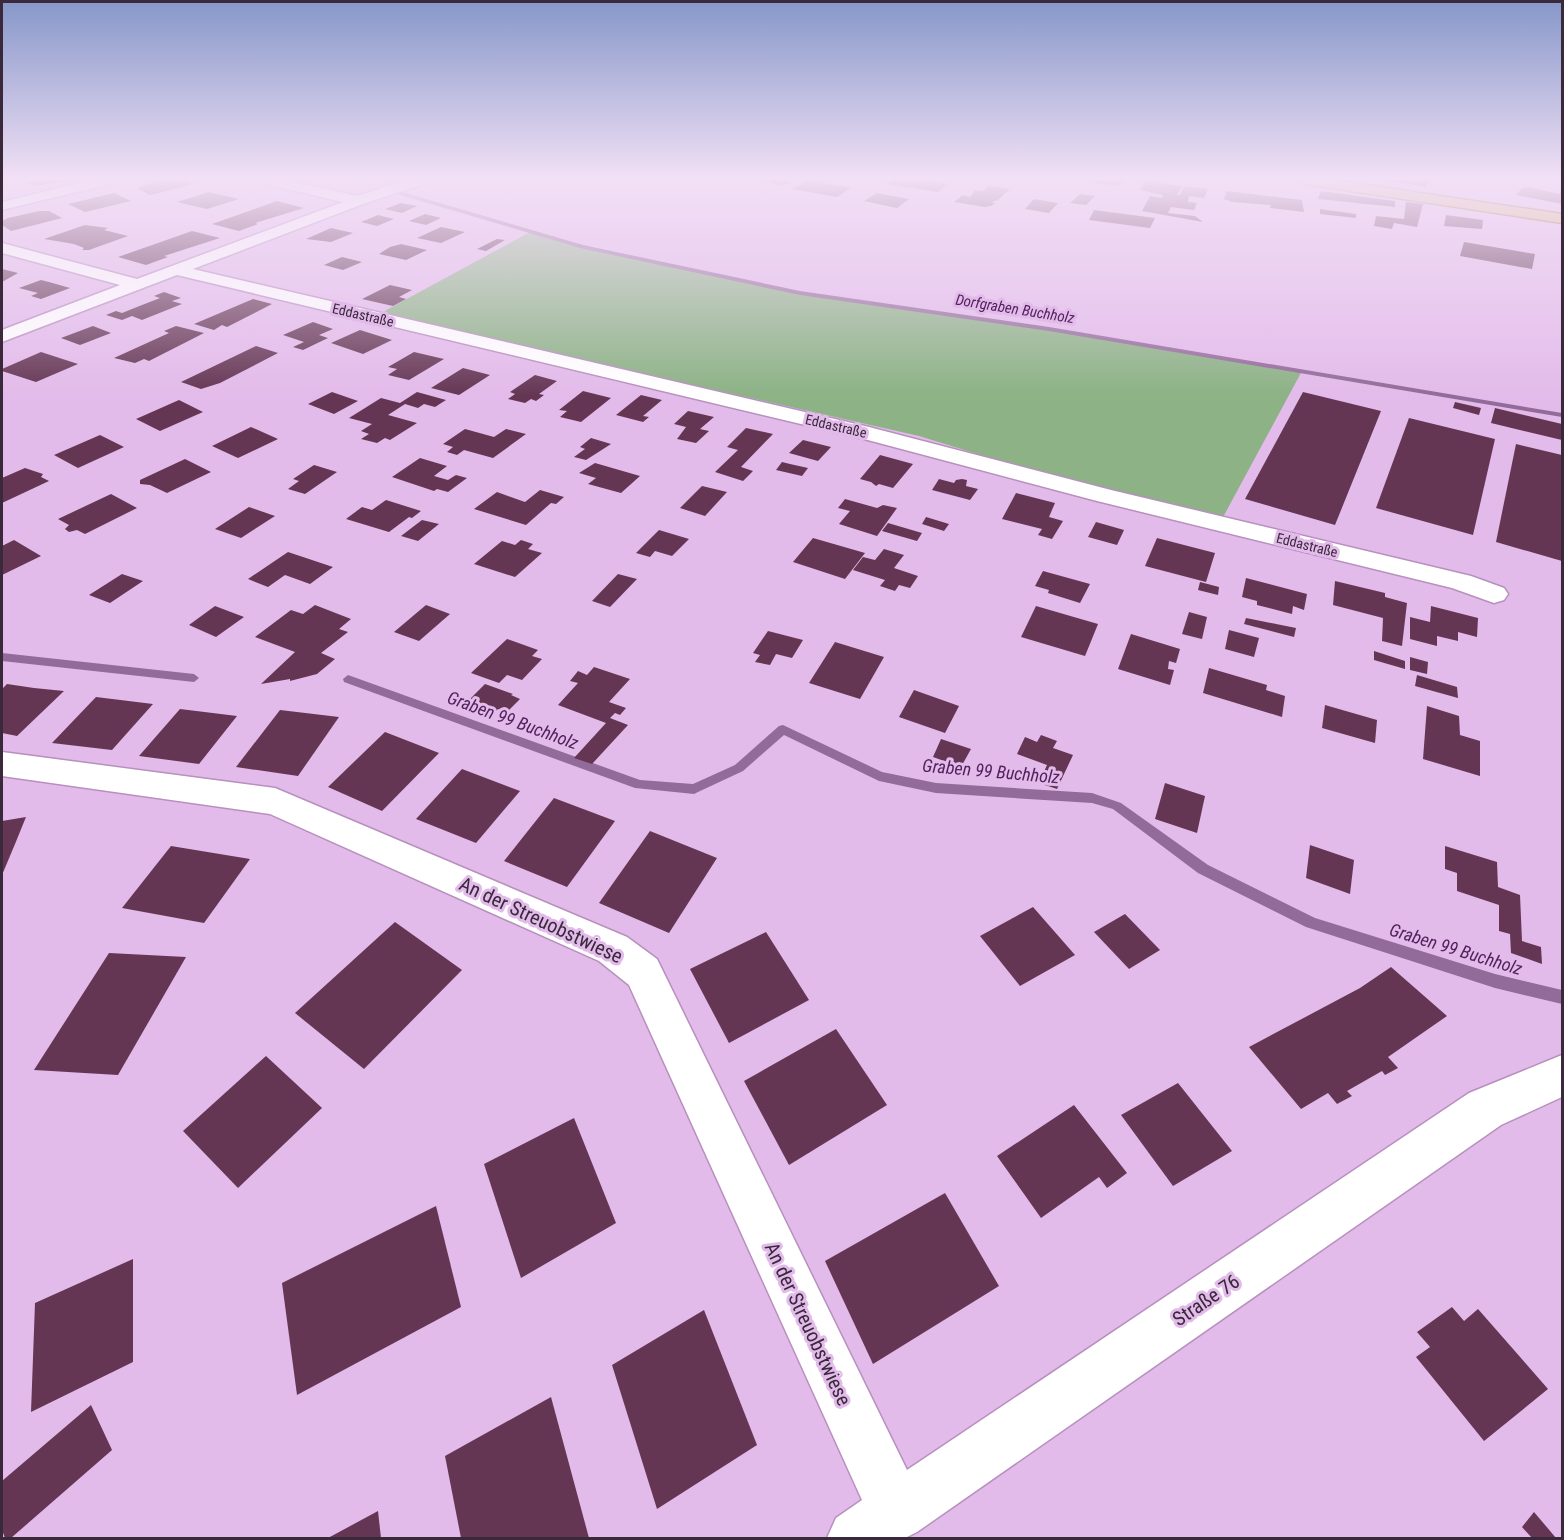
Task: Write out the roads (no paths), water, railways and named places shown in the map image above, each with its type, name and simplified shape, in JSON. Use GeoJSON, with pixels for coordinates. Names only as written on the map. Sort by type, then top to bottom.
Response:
{"type":"FeatureCollection","features":[{"type":"Feature","properties":{"kind":"street"},"geometry":{"type":"LineString","coordinates":[[16,252],[136,284]]}},
{"type":"Feature","properties":{"kind":"street"},"geometry":{"type":"LineString","coordinates":[[2,336],[223,252]]}},
{"type":"Feature","properties":{"kind":"street","name":"Eddastraße"},"geometry":{"type":"LineString","coordinates":[[175,270],[869,434],[1106,496],[1461,582],[1494,594]]}},
{"type":"Feature","properties":{"kind":"street","name":"An der Streuobstwiese"},"geometry":{"type":"LineString","coordinates":[[2,764],[276,801],[613,950],[643,972],[897,1512]]}},
{"type":"Feature","properties":{"kind":"street","name":"Straße 76"},"geometry":{"type":"LineString","coordinates":[[856,1539],[1485,1109],[1563,1076]]}},
{"type":"Feature","properties":{"kind":"waterway","name":"Dorfgraben Buchholz"},"geometry":{"type":"LineString","coordinates":[[605,252],[800,293],[1049,329],[1562,415]]}},
{"type":"Feature","properties":{"kind":"waterway","name":"Graben 99 Buchholz"},"geometry":{"type":"LineString","coordinates":[[2,657],[194,678]]}},
{"type":"Feature","properties":{"kind":"waterway","name":"Graben 99 Buchholz"},"geometry":{"type":"LineString","coordinates":[[348,679],[639,785],[694,789],[739,768],[783,729],[879,776],[936,788],[1092,798],[1117,806],[1203,869],[1311,923],[1495,981],[1562,997]]}}]}
